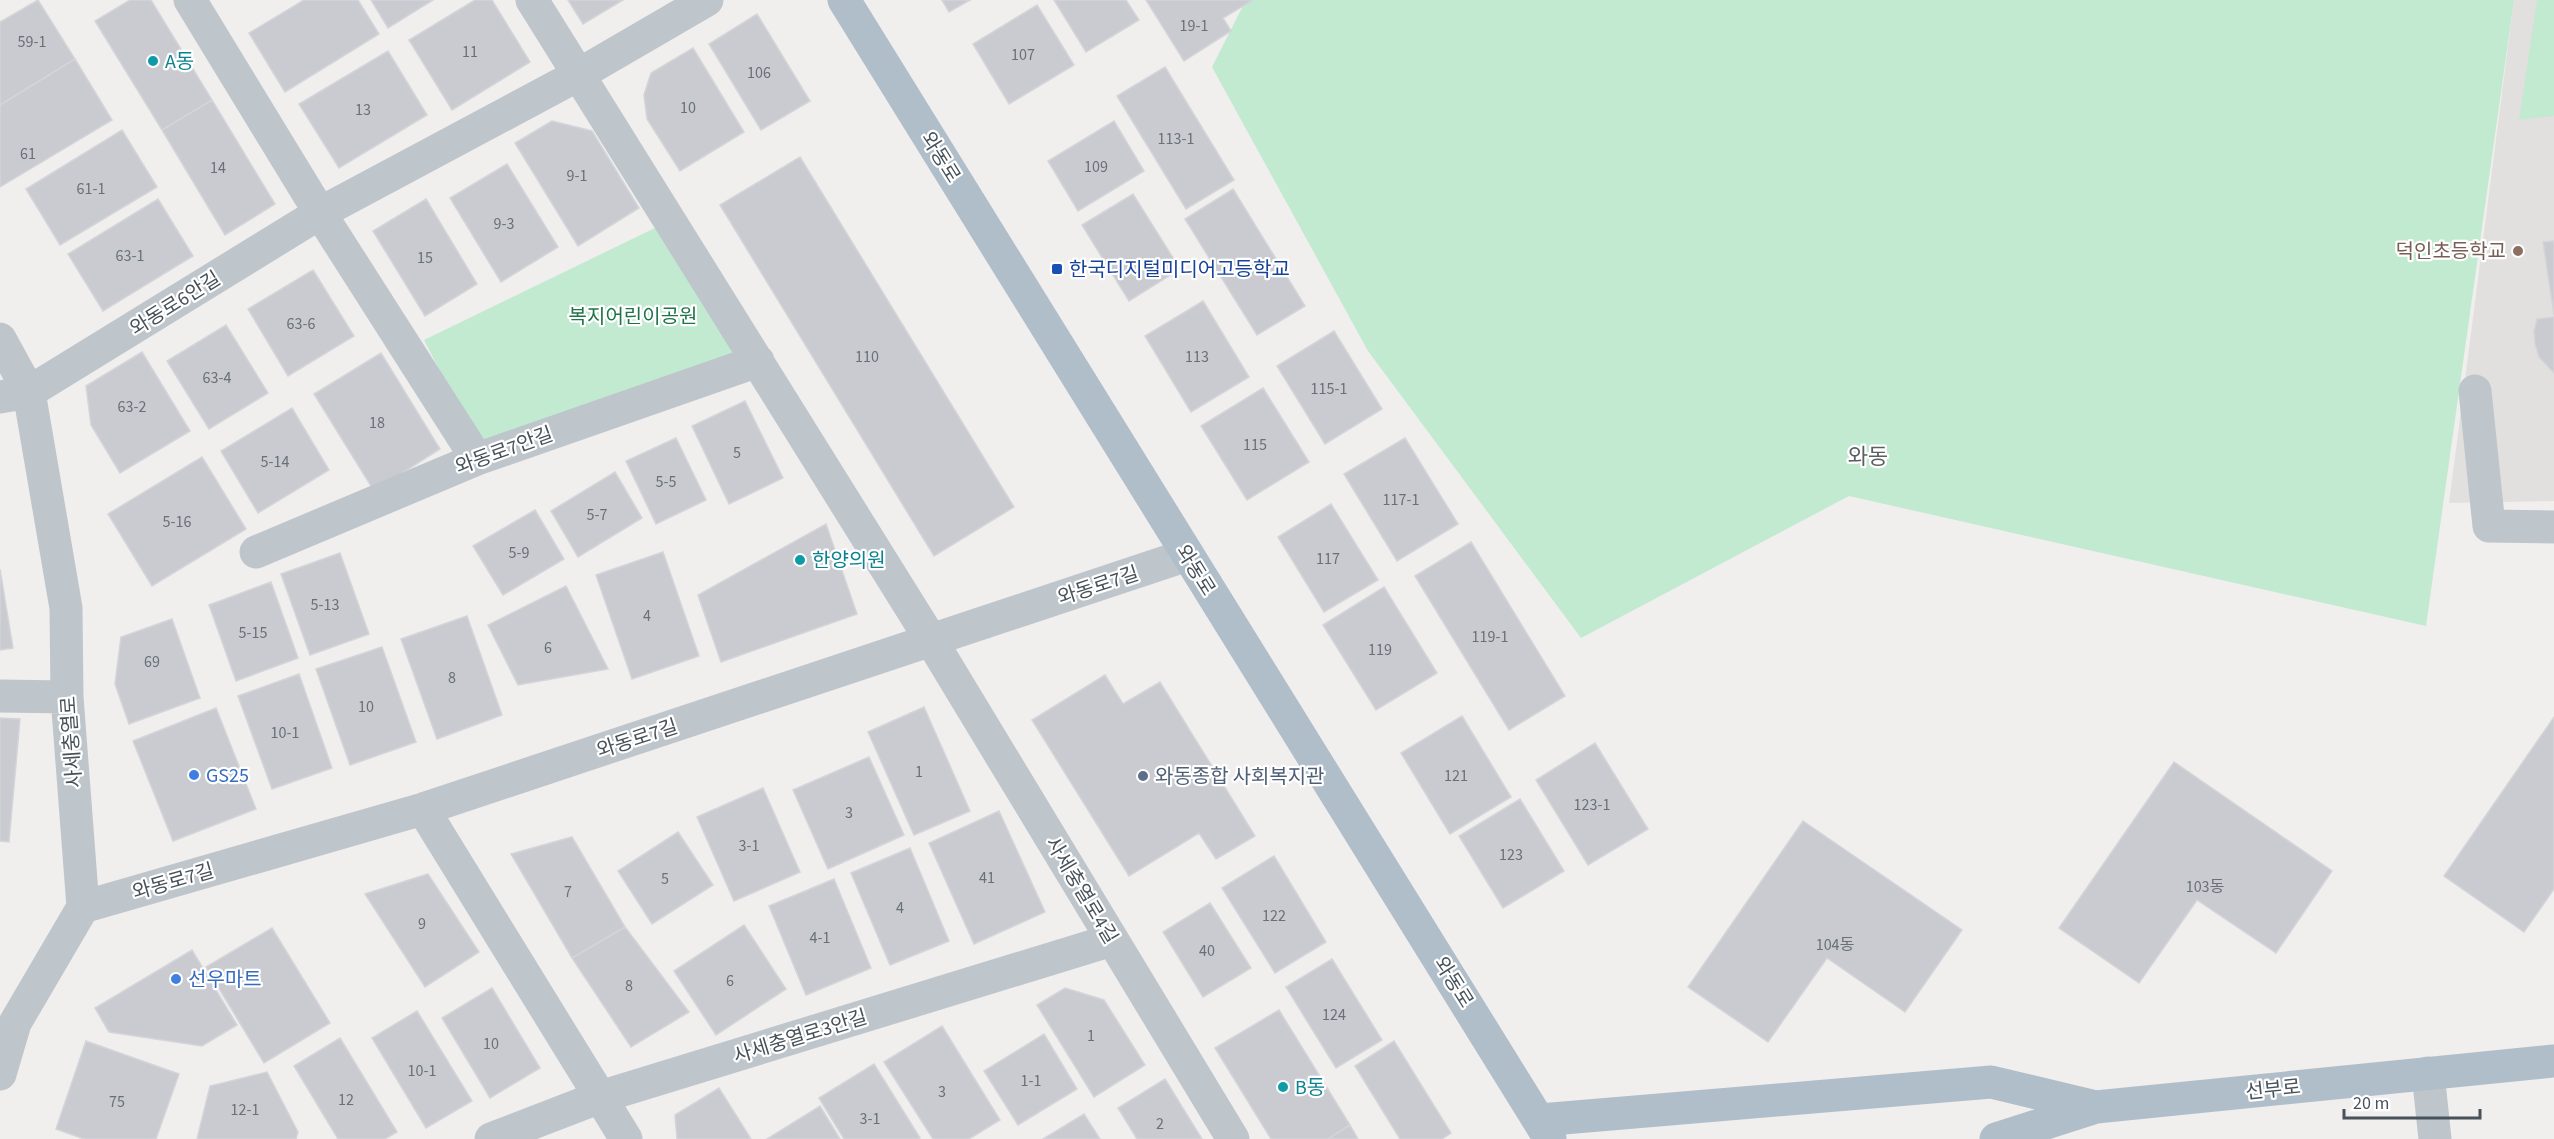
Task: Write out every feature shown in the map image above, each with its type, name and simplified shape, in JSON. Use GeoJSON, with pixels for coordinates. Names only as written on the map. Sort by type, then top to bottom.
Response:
{"type":"FeatureCollection","features":[{"type":"Feature","properties":{"kind":"main road","name":"와동로"},"geometry":{"type":"LineString","coordinates":[[844,0],[1545,1129]]}},
{"type":"Feature","properties":{"kind":"main road","name":"선부로"},"geometry":{"type":"LineString","coordinates":[[1996,1139],[2096,1107],[2554,1061]]}},
{"type":"Feature","properties":{"kind":"main road"},"geometry":{"type":"LineString","coordinates":[[1545,1129],[1991,1082],[2096,1107]]}},
{"type":"Feature","properties":{"kind":"street"},"geometry":{"type":"LineString","coordinates":[[190,0],[320,213],[477,459]]}},
{"type":"Feature","properties":{"kind":"street"},"geometry":{"type":"LineString","coordinates":[[532,0],[931,640]]}},
{"type":"Feature","properties":{"kind":"street"},"geometry":{"type":"LineString","coordinates":[[320,213],[578,75],[707,0]]}},
{"type":"Feature","properties":{"kind":"street","name":"와동로6안길"},"geometry":{"type":"LineString","coordinates":[[15,394],[320,213]]}},
{"type":"Feature","properties":{"kind":"street","name":"사세충열로"},"geometry":{"type":"LineString","coordinates":[[0,339],[66,608],[67,697],[83,907]]}},
{"type":"Feature","properties":{"kind":"street","name":"와동로7안길"},"geometry":{"type":"LineString","coordinates":[[256,552],[477,459],[758,361]]}},
{"type":"Feature","properties":{"kind":"street"},"geometry":{"type":"LineString","coordinates":[[2475,391],[2489,526],[2554,527]]}},
{"type":"Feature","properties":{"kind":"street","name":"와동로7길"},"geometry":{"type":"LineString","coordinates":[[83,907],[423,809],[1187,555]]}},
{"type":"Feature","properties":{"kind":"street","name":"사세충열로4길"},"geometry":{"type":"LineString","coordinates":[[931,640],[1233,1139]]}},
{"type":"Feature","properties":{"kind":"street"},"geometry":{"type":"LineString","coordinates":[[0,696],[67,697]]}},
{"type":"Feature","properties":{"kind":"street"},"geometry":{"type":"LineString","coordinates":[[423,809],[626,1139]]}},
{"type":"Feature","properties":{"kind":"street"},"geometry":{"type":"LineString","coordinates":[[0,1074],[15,1023],[83,907]]}},
{"type":"Feature","properties":{"kind":"street","name":"사세충열로3안길"},"geometry":{"type":"LineString","coordinates":[[491,1139],[600,1098],[1112,940]]}},
{"type":"Feature","properties":{"kind":"street"},"geometry":{"type":"LineString","coordinates":[[2427,1073],[2435,1139]]}},
{"type":"Feature","properties":{"kind":"shaded area","name":"덕인초등학교"},"geometry":{"type":"Polygon","coordinates":[[[2514,0],[2554,0],[2554,501],[2449,503],[2514,0]]]}},
{"type":"Feature","properties":{"kind":"green space"},"geometry":{"type":"Polygon","coordinates":[[[1246,0],[2514,0],[2426,626],[1849,496],[1581,638],[1368,351],[1212,67],[1246,0]]]}},
{"type":"Feature","properties":{"kind":"green space"},"geometry":{"type":"Polygon","coordinates":[[[2537,0],[2554,0],[2554,116],[2519,120],[2537,0]]]}},
{"type":"Feature","properties":{"kind":"green space","name":"복지어린이공원"},"geometry":{"type":"Polygon","coordinates":[[[659,226],[742,350],[479,447],[424,340],[659,226]]]}},
{"type":"Feature","properties":{"kind":"building"},"geometry":{"type":"Polygon","coordinates":[[[38,0],[75,59],[0,105],[0,22],[38,0]]]}},
{"type":"Feature","properties":{"kind":"building","name":"A동"},"geometry":{"type":"Polygon","coordinates":[[[130,0],[151,0],[212,100],[162,130],[95,21],[130,0]]]}},
{"type":"Feature","properties":{"kind":"building"},"geometry":{"type":"Polygon","coordinates":[[[304,0],[358,0],[379,34],[285,92],[249,33],[304,0]]]}},
{"type":"Feature","properties":{"kind":"building"},"geometry":{"type":"Polygon","coordinates":[[[371,0],[433,0],[388,28],[371,0]]]}},
{"type":"Feature","properties":{"kind":"building"},"geometry":{"type":"Polygon","coordinates":[[[475,0],[492,0],[530,62],[452,110],[409,40],[475,0]]]}},
{"type":"Feature","properties":{"kind":"building"},"geometry":{"type":"Polygon","coordinates":[[[568,0],[623,0],[583,24],[568,0]]]}},
{"type":"Feature","properties":{"kind":"building"},"geometry":{"type":"Polygon","coordinates":[[[942,0],[970,0],[949,12],[942,0]]]}},
{"type":"Feature","properties":{"kind":"building"},"geometry":{"type":"Polygon","coordinates":[[[1054,0],[1126,0],[1139,20],[1086,52],[1054,0]]]}},
{"type":"Feature","properties":{"kind":"building"},"geometry":{"type":"Polygon","coordinates":[[[1146,0],[1253,0],[1223,18],[1231,31],[1184,61],[1146,0]]]}},
{"type":"Feature","properties":{"kind":"building"},"geometry":{"type":"Polygon","coordinates":[[[1037,5],[1074,65],[1009,104],[973,44],[1037,5]]]}},
{"type":"Feature","properties":{"kind":"building"},"geometry":{"type":"Polygon","coordinates":[[[757,14],[810,101],[761,130],[709,44],[757,14]]]}},
{"type":"Feature","properties":{"kind":"building"},"geometry":{"type":"Polygon","coordinates":[[[693,48],[744,132],[680,171],[647,119],[644,95],[651,73],[693,48]]]}},
{"type":"Feature","properties":{"kind":"building"},"geometry":{"type":"Polygon","coordinates":[[[388,51],[427,115],[339,168],[299,104],[388,51]]]}},
{"type":"Feature","properties":{"kind":"building"},"geometry":{"type":"Polygon","coordinates":[[[75,59],[112,120],[0,187],[0,105],[75,59]]]}},
{"type":"Feature","properties":{"kind":"building"},"geometry":{"type":"Polygon","coordinates":[[[1165,67],[1234,180],[1186,209],[1117,96],[1165,67]]]}},
{"type":"Feature","properties":{"kind":"building"},"geometry":{"type":"Polygon","coordinates":[[[212,100],[275,204],[225,235],[162,130],[212,100]]]}},
{"type":"Feature","properties":{"kind":"building"},"geometry":{"type":"Polygon","coordinates":[[[552,121],[592,131],[639,208],[578,246],[515,143],[552,121]]]}},
{"type":"Feature","properties":{"kind":"building"},"geometry":{"type":"Polygon","coordinates":[[[1114,121],[1144,171],[1078,211],[1048,161],[1114,121]]]}},
{"type":"Feature","properties":{"kind":"building"},"geometry":{"type":"Polygon","coordinates":[[[122,130],[157,187],[60,245],[26,189],[122,130]]]}},
{"type":"Feature","properties":{"kind":"building"},"geometry":{"type":"Polygon","coordinates":[[[800,157],[1014,507],[934,556],[720,205],[800,157]]]}},
{"type":"Feature","properties":{"kind":"building"},"geometry":{"type":"Polygon","coordinates":[[[507,164],[558,247],[501,282],[450,198],[507,164]]]}},
{"type":"Feature","properties":{"kind":"building"},"geometry":{"type":"Polygon","coordinates":[[[1233,189],[1305,306],[1257,335],[1185,219],[1233,189]]]}},
{"type":"Feature","properties":{"kind":"building"},"geometry":{"type":"Polygon","coordinates":[[[1133,194],[1180,269],[1129,301],[1082,225],[1133,194]]]}},
{"type":"Feature","properties":{"kind":"building"},"geometry":{"type":"Polygon","coordinates":[[[158,199],[193,256],[103,311],[68,254],[158,199]]]}},
{"type":"Feature","properties":{"kind":"building"},"geometry":{"type":"Polygon","coordinates":[[[426,199],[477,284],[425,316],[373,231],[426,199]]]}},
{"type":"Feature","properties":{"kind":"building"},"geometry":{"type":"Polygon","coordinates":[[[2554,241],[2554,315],[2543,242],[2554,241]]]}},
{"type":"Feature","properties":{"kind":"building"},"geometry":{"type":"Polygon","coordinates":[[[313,270],[354,336],[288,376],[248,309],[313,270]]]}},
{"type":"Feature","properties":{"kind":"building"},"geometry":{"type":"Polygon","coordinates":[[[1203,301],[1249,377],[1191,412],[1145,336],[1203,301]]]}},
{"type":"Feature","properties":{"kind":"building"},"geometry":{"type":"Polygon","coordinates":[[[2554,317],[2554,373],[2539,357],[2534,331],[2537,319],[2554,317]]]}},
{"type":"Feature","properties":{"kind":"building"},"geometry":{"type":"Polygon","coordinates":[[[226,325],[268,393],[209,429],[167,361],[226,325]]]}},
{"type":"Feature","properties":{"kind":"building"},"geometry":{"type":"Polygon","coordinates":[[[1334,331],[1382,409],[1325,444],[1277,366],[1334,331]]]}},
{"type":"Feature","properties":{"kind":"building"},"geometry":{"type":"Polygon","coordinates":[[[142,352],[190,431],[120,473],[91,425],[86,386],[142,352]]]}},
{"type":"Feature","properties":{"kind":"building"},"geometry":{"type":"Polygon","coordinates":[[[381,353],[440,449],[374,491],[314,394],[381,353]]]}},
{"type":"Feature","properties":{"kind":"building"},"geometry":{"type":"Polygon","coordinates":[[[1263,388],[1309,462],[1247,500],[1201,426],[1263,388]]]}},
{"type":"Feature","properties":{"kind":"building"},"geometry":{"type":"Polygon","coordinates":[[[745,401],[783,478],[729,504],[692,426],[745,401]]]}},
{"type":"Feature","properties":{"kind":"building"},"geometry":{"type":"Polygon","coordinates":[[[292,408],[329,470],[258,513],[221,451],[292,408]]]}},
{"type":"Feature","properties":{"kind":"building"},"geometry":{"type":"Polygon","coordinates":[[[676,438],[706,500],[656,524],[626,461],[676,438]]]}},
{"type":"Feature","properties":{"kind":"building"},"geometry":{"type":"Polygon","coordinates":[[[1405,438],[1458,524],[1397,561],[1344,474],[1405,438]]]}},
{"type":"Feature","properties":{"kind":"building"},"geometry":{"type":"Polygon","coordinates":[[[202,457],[246,529],[152,586],[108,514],[202,457]]]}},
{"type":"Feature","properties":{"kind":"building"},"geometry":{"type":"Polygon","coordinates":[[[615,472],[642,518],[578,557],[551,511],[615,472]]]}},
{"type":"Feature","properties":{"kind":"building"},"geometry":{"type":"Polygon","coordinates":[[[1331,504],[1378,580],[1324,612],[1278,537],[1331,504]]]}},
{"type":"Feature","properties":{"kind":"building"},"geometry":{"type":"Polygon","coordinates":[[[535,510],[564,559],[503,595],[473,546],[535,510]]]}},
{"type":"Feature","properties":{"kind":"building","name":"한양의원"},"geometry":{"type":"Polygon","coordinates":[[[826,524],[857,614],[721,662],[698,595],[826,524]]]}},
{"type":"Feature","properties":{"kind":"building"},"geometry":{"type":"Polygon","coordinates":[[[1471,542],[1565,696],[1509,730],[1415,576],[1471,542]]]}},
{"type":"Feature","properties":{"kind":"building"},"geometry":{"type":"Polygon","coordinates":[[[663,552],[699,656],[632,679],[596,575],[663,552]]]}},
{"type":"Feature","properties":{"kind":"building"},"geometry":{"type":"Polygon","coordinates":[[[340,553],[369,634],[310,655],[281,574],[340,553]]]}},
{"type":"Feature","properties":{"kind":"building"},"geometry":{"type":"Polygon","coordinates":[[[0,569],[13,648],[0,650],[0,569]]]}},
{"type":"Feature","properties":{"kind":"building"},"geometry":{"type":"Polygon","coordinates":[[[271,582],[298,658],[236,681],[209,605],[271,582]]]}},
{"type":"Feature","properties":{"kind":"building"},"geometry":{"type":"Polygon","coordinates":[[[566,586],[608,669],[518,685],[488,625],[566,586]]]}},
{"type":"Feature","properties":{"kind":"building"},"geometry":{"type":"Polygon","coordinates":[[[1384,587],[1437,673],[1376,710],[1323,625],[1384,587]]]}},
{"type":"Feature","properties":{"kind":"building"},"geometry":{"type":"Polygon","coordinates":[[[467,616],[502,715],[437,739],[401,639],[467,616]]]}},
{"type":"Feature","properties":{"kind":"building"},"geometry":{"type":"Polygon","coordinates":[[[172,619],[200,698],[129,724],[115,684],[121,637],[172,619]]]}},
{"type":"Feature","properties":{"kind":"building"},"geometry":{"type":"Polygon","coordinates":[[[382,647],[416,742],[350,765],[316,669],[382,647]]]}},
{"type":"Feature","properties":{"kind":"building"},"geometry":{"type":"Polygon","coordinates":[[[299,674],[332,768],[272,789],[238,696],[299,674]]]}},
{"type":"Feature","properties":{"kind":"building","name":"와동종합 사회복지관"},"geometry":{"type":"Polygon","coordinates":[[[1105,675],[1123,704],[1160,682],[1255,836],[1216,859],[1199,833],[1129,876],[1032,720],[1105,675]]]}},
{"type":"Feature","properties":{"kind":"building"},"geometry":{"type":"Polygon","coordinates":[[[924,707],[970,811],[914,835],[868,732],[924,707]]]}},
{"type":"Feature","properties":{"kind":"building","name":"GS25"},"geometry":{"type":"Polygon","coordinates":[[[216,708],[256,809],[173,841],[133,741],[216,708]]]}},
{"type":"Feature","properties":{"kind":"building"},"geometry":{"type":"Polygon","coordinates":[[[1462,716],[1511,797],[1450,834],[1401,753],[1462,716]]]}},
{"type":"Feature","properties":{"kind":"building"},"geometry":{"type":"Polygon","coordinates":[[[2554,717],[2554,889],[2524,932],[2444,876],[2554,717]]]}},
{"type":"Feature","properties":{"kind":"building"},"geometry":{"type":"Polygon","coordinates":[[[0,718],[20,719],[9,842],[0,841],[0,718]]]}},
{"type":"Feature","properties":{"kind":"building"},"geometry":{"type":"Polygon","coordinates":[[[1595,743],[1648,829],[1588,865],[1536,780],[1595,743]]]}},
{"type":"Feature","properties":{"kind":"building"},"geometry":{"type":"Polygon","coordinates":[[[869,757],[904,835],[828,869],[793,790],[869,757]]]}},
{"type":"Feature","properties":{"kind":"building"},"geometry":{"type":"Polygon","coordinates":[[[2174,762],[2332,871],[2276,953],[2197,900],[2139,983],[2059,928],[2174,762]]]}},
{"type":"Feature","properties":{"kind":"building"},"geometry":{"type":"Polygon","coordinates":[[[763,788],[800,872],[734,901],[697,817],[763,788]]]}},
{"type":"Feature","properties":{"kind":"building"},"geometry":{"type":"Polygon","coordinates":[[[1520,799],[1564,871],[1503,908],[1459,836],[1520,799]]]}},
{"type":"Feature","properties":{"kind":"building"},"geometry":{"type":"Polygon","coordinates":[[[999,811],[1045,912],[974,944],[929,843],[999,811]]]}},
{"type":"Feature","properties":{"kind":"building"},"geometry":{"type":"Polygon","coordinates":[[[1803,821],[1962,930],[1905,1012],[1827,958],[1768,1042],[1688,987],[1803,821]]]}},
{"type":"Feature","properties":{"kind":"building"},"geometry":{"type":"Polygon","coordinates":[[[678,832],[713,885],[652,924],[618,871],[678,832]]]}},
{"type":"Feature","properties":{"kind":"building"},"geometry":{"type":"Polygon","coordinates":[[[572,837],[625,927],[572,958],[511,854],[572,837]]]}},
{"type":"Feature","properties":{"kind":"building"},"geometry":{"type":"Polygon","coordinates":[[[910,848],[949,941],[890,965],[851,873],[910,848]]]}},
{"type":"Feature","properties":{"kind":"building"},"geometry":{"type":"Polygon","coordinates":[[[1274,856],[1326,942],[1275,973],[1222,888],[1274,856]]]}},
{"type":"Feature","properties":{"kind":"building"},"geometry":{"type":"Polygon","coordinates":[[[428,874],[479,952],[425,987],[365,894],[428,874]]]}},
{"type":"Feature","properties":{"kind":"building"},"geometry":{"type":"Polygon","coordinates":[[[834,879],[871,968],[806,995],[769,906],[834,879]]]}},
{"type":"Feature","properties":{"kind":"building"},"geometry":{"type":"Polygon","coordinates":[[[1210,903],[1251,968],[1203,997],[1163,932],[1210,903]]]}},
{"type":"Feature","properties":{"kind":"building"},"geometry":{"type":"Polygon","coordinates":[[[744,925],[786,989],[716,1035],[674,971],[744,925]]]}},
{"type":"Feature","properties":{"kind":"building"},"geometry":{"type":"Polygon","coordinates":[[[625,927],[689,1012],[631,1047],[572,958],[625,927]]]}},
{"type":"Feature","properties":{"kind":"building"},"geometry":{"type":"Polygon","coordinates":[[[272,928],[330,1023],[264,1063],[206,967],[272,928]]]}},
{"type":"Feature","properties":{"kind":"building","name":"선우마트"},"geometry":{"type":"Polygon","coordinates":[[[192,950],[237,1025],[202,1046],[109,1032],[95,1008],[192,950]]]}},
{"type":"Feature","properties":{"kind":"building"},"geometry":{"type":"Polygon","coordinates":[[[1332,959],[1382,1040],[1336,1068],[1286,987],[1332,959]]]}},
{"type":"Feature","properties":{"kind":"building"},"geometry":{"type":"Polygon","coordinates":[[[492,988],[540,1068],[490,1098],[442,1018],[492,988]]]}},
{"type":"Feature","properties":{"kind":"building"},"geometry":{"type":"Polygon","coordinates":[[[1065,988],[1104,1000],[1145,1065],[1094,1097],[1037,1005],[1065,988]]]}},
{"type":"Feature","properties":{"kind":"building","name":"B동"},"geometry":{"type":"Polygon","coordinates":[[[1279,1010],[1350,1125],[1328,1139],[1271,1139],[1215,1048],[1279,1010]]]}},
{"type":"Feature","properties":{"kind":"building"},"geometry":{"type":"Polygon","coordinates":[[[417,1011],[472,1101],[426,1128],[372,1038],[417,1011]]]}},
{"type":"Feature","properties":{"kind":"building"},"geometry":{"type":"Polygon","coordinates":[[[942,1026],[1000,1120],[969,1139],[933,1139],[884,1062],[942,1026]]]}},
{"type":"Feature","properties":{"kind":"building"},"geometry":{"type":"Polygon","coordinates":[[[1044,1034],[1077,1089],[1018,1125],[984,1071],[1044,1034]]]}},
{"type":"Feature","properties":{"kind":"building"},"geometry":{"type":"Polygon","coordinates":[[[340,1038],[397,1132],[385,1139],[338,1139],[294,1066],[340,1038]]]}},
{"type":"Feature","properties":{"kind":"building"},"geometry":{"type":"Polygon","coordinates":[[[86,1041],[179,1074],[156,1139],[84,1139],[56,1129],[86,1041]]]}},
{"type":"Feature","properties":{"kind":"building"},"geometry":{"type":"Polygon","coordinates":[[[1394,1041],[1451,1133],[1442,1139],[1400,1139],[1355,1066],[1394,1041]]]}},
{"type":"Feature","properties":{"kind":"building"},"geometry":{"type":"Polygon","coordinates":[[[874,1064],[919,1139],[844,1139],[819,1098],[874,1064]]]}},
{"type":"Feature","properties":{"kind":"building"},"geometry":{"type":"Polygon","coordinates":[[[267,1072],[298,1132],[296,1139],[197,1139],[210,1086],[267,1072]]]}},
{"type":"Feature","properties":{"kind":"building"},"geometry":{"type":"Polygon","coordinates":[[[1165,1079],[1202,1139],[1137,1139],[1118,1108],[1165,1079]]]}},
{"type":"Feature","properties":{"kind":"building"},"geometry":{"type":"Polygon","coordinates":[[[719,1088],[751,1139],[677,1139],[675,1115],[719,1088]]]}},
{"type":"Feature","properties":{"kind":"building"},"geometry":{"type":"Polygon","coordinates":[[[820,1106],[840,1139],[767,1139],[820,1106]]]}},
{"type":"Feature","properties":{"kind":"building"},"geometry":{"type":"Polygon","coordinates":[[[1084,1114],[1100,1139],[1043,1139],[1084,1114]]]}},
{"type":"Feature","properties":{"kind":"building"},"geometry":{"type":"Polygon","coordinates":[[[1350,1125],[1358,1139],[1328,1139],[1350,1125]]]}},
{"type":"Feature","properties":{"kind":"place","name":"A동"},"geometry":{"type":"Point","coordinates":[153,61]}},
{"type":"Feature","properties":{"kind":"place","name":"덕인초등학교"},"geometry":{"type":"Point","coordinates":[2518,251]}},
{"type":"Feature","properties":{"kind":"place","name":"한국디지털미디어고등학교"},"geometry":{"type":"Point","coordinates":[1057,269]}},
{"type":"Feature","properties":{"kind":"place","name":"한양의원"},"geometry":{"type":"Point","coordinates":[800,560]}},
{"type":"Feature","properties":{"kind":"place","name":"GS25"},"geometry":{"type":"Point","coordinates":[194,775]}},
{"type":"Feature","properties":{"kind":"place","name":"와동종합 사회복지관"},"geometry":{"type":"Point","coordinates":[1143,776]}},
{"type":"Feature","properties":{"kind":"place","name":"선우마트"},"geometry":{"type":"Point","coordinates":[176,979]}},
{"type":"Feature","properties":{"kind":"place","name":"B동"},"geometry":{"type":"Point","coordinates":[1283,1087]}},
{"type":"Feature","properties":{"kind":"district","name":"와동"},"geometry":{"type":"Point","coordinates":[1868,456]}}]}
